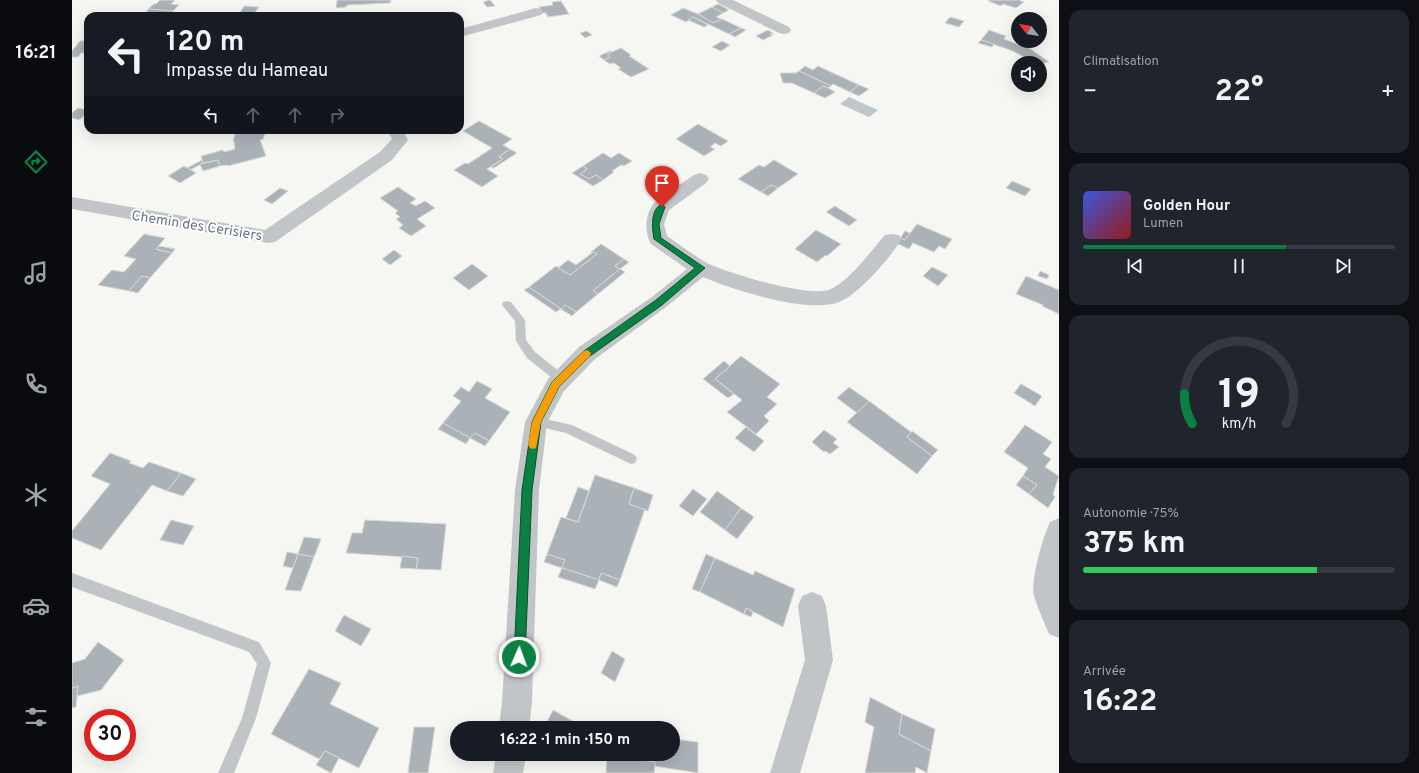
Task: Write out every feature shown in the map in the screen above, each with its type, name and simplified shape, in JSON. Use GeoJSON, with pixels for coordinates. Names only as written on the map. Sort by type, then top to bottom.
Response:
{"type":"FeatureCollection","features":[{"type":"Feature","properties":{"kind":"street"},"geometry":{"type":"LineString","coordinates":[[723,0],[784,30]]}},
{"type":"Feature","properties":{"kind":"street"},"geometry":{"type":"LineString","coordinates":[[464,32],[536,12]]}},
{"type":"Feature","properties":{"kind":"street","name":"Chemin des Cerisiers"},"geometry":{"type":"LineString","coordinates":[[72,203],[268,237],[386,156],[400,140],[397,134]]}},
{"type":"Feature","properties":{"kind":"street"},"geometry":{"type":"LineString","coordinates":[[700,179],[662,207],[655,224],[658,239],[701,268],[738,283],[784,294],[820,300],[834,297],[858,278],[892,240]]}},
{"type":"Feature","properties":{"kind":"street"},"geometry":{"type":"LineString","coordinates":[[515,721],[527,490],[536,422],[556,385],[587,353],[659,302],[701,268]]}},
{"type":"Feature","properties":{"kind":"street"},"geometry":{"type":"LineString","coordinates":[[1059,530],[1054,567],[1047,595],[1059,624]]}},
{"type":"Feature","properties":{"kind":"street"},"geometry":{"type":"LineString","coordinates":[[785,773],[819,660],[812,606]]}},
{"type":"Feature","properties":{"kind":"street"},"geometry":{"type":"LineString","coordinates":[[508,773],[510,761]]}},
{"type":"Feature","properties":{"kind":"lane"},"geometry":{"type":"LineString","coordinates":[[507,305],[520,320],[521,341],[531,355],[561,379]]}},
{"type":"Feature","properties":{"kind":"lane"},"geometry":{"type":"LineString","coordinates":[[536,422],[568,428],[631,459]]}},
{"type":"Feature","properties":{"kind":"lane"},"geometry":{"type":"LineString","coordinates":[[72,580],[254,647],[264,663],[249,718],[226,773]]}},
{"type":"Feature","properties":{"kind":"shaded area"},"geometry":{"type":"Polygon","coordinates":[[[849,97],[878,110],[869,117],[840,104],[849,97]]]}},
{"type":"Feature","properties":{"kind":"building"},"geometry":{"type":"Polygon","coordinates":[[[160,0],[175,0],[171,4],[179,5],[173,11],[148,9],[160,0]]]}},
{"type":"Feature","properties":{"kind":"building"},"geometry":{"type":"Polygon","coordinates":[[[337,0],[391,0],[390,3],[347,5],[346,7],[336,8],[337,0]]]}},
{"type":"Feature","properties":{"kind":"building"},"geometry":{"type":"Polygon","coordinates":[[[490,0],[495,6],[487,7],[483,2],[490,0]]]}},
{"type":"Feature","properties":{"kind":"building"},"geometry":{"type":"Polygon","coordinates":[[[1021,0],[1020,1],[1024,2],[1016,8],[1003,4],[1001,6],[988,1],[1021,0]]]}},
{"type":"Feature","properties":{"kind":"building"},"geometry":{"type":"Polygon","coordinates":[[[561,1],[569,14],[548,17],[546,13],[542,13],[539,7],[553,5],[552,2],[561,1]]]}},
{"type":"Feature","properties":{"kind":"building"},"geometry":{"type":"Polygon","coordinates":[[[718,4],[729,10],[723,13],[712,7],[718,4]]]}},
{"type":"Feature","properties":{"kind":"building"},"geometry":{"type":"Polygon","coordinates":[[[244,6],[259,7],[255,12],[241,12],[244,6]]]}},
{"type":"Feature","properties":{"kind":"building"},"geometry":{"type":"Polygon","coordinates":[[[712,7],[723,13],[716,17],[722,19],[713,23],[698,14],[712,7]]]}},
{"type":"Feature","properties":{"kind":"building"},"geometry":{"type":"Polygon","coordinates":[[[683,8],[698,14],[713,23],[722,19],[741,28],[729,34],[693,17],[686,22],[671,15],[683,8]]]}},
{"type":"Feature","properties":{"kind":"building"},"geometry":{"type":"Polygon","coordinates":[[[149,9],[173,11],[172,12],[146,12],[149,9]]]}},
{"type":"Feature","properties":{"kind":"building"},"geometry":{"type":"Polygon","coordinates":[[[693,17],[708,25],[704,27],[688,20],[693,17]]]}},
{"type":"Feature","properties":{"kind":"building"},"geometry":{"type":"Polygon","coordinates":[[[950,17],[964,21],[959,27],[945,23],[950,17]]]}},
{"type":"Feature","properties":{"kind":"building"},"geometry":{"type":"Polygon","coordinates":[[[741,28],[746,30],[735,37],[729,34],[741,28]]]}},
{"type":"Feature","properties":{"kind":"building"},"geometry":{"type":"Polygon","coordinates":[[[768,30],[773,33],[770,34],[773,35],[763,40],[756,36],[768,30]]]}},
{"type":"Feature","properties":{"kind":"building"},"geometry":{"type":"Polygon","coordinates":[[[989,30],[1006,36],[1004,39],[1011,42],[1011,48],[1029,48],[1041,56],[1022,56],[1013,51],[981,40],[989,30]]]}},
{"type":"Feature","properties":{"kind":"building"},"geometry":{"type":"Polygon","coordinates":[[[587,31],[592,35],[585,38],[580,33],[587,31]]]}},
{"type":"Feature","properties":{"kind":"building"},"geometry":{"type":"Polygon","coordinates":[[[981,40],[994,44],[992,47],[978,43],[981,40]]]}},
{"type":"Feature","properties":{"kind":"building"},"geometry":{"type":"Polygon","coordinates":[[[80,41],[84,41],[84,53],[81,53],[78,57],[72,57],[72,51],[80,41]]]}},
{"type":"Feature","properties":{"kind":"building"},"geometry":{"type":"Polygon","coordinates":[[[722,41],[730,45],[721,51],[712,47],[722,41]]]}},
{"type":"Feature","properties":{"kind":"building"},"geometry":{"type":"Polygon","coordinates":[[[621,48],[631,55],[629,56],[649,69],[631,77],[618,69],[621,68],[614,63],[610,64],[604,60],[610,57],[607,54],[621,48]]]}},
{"type":"Feature","properties":{"kind":"building"},"geometry":{"type":"Polygon","coordinates":[[[610,51],[612,52],[607,54],[610,57],[604,60],[599,56],[610,51]]]}},
{"type":"Feature","properties":{"kind":"building"},"geometry":{"type":"Polygon","coordinates":[[[805,66],[813,70],[818,66],[859,85],[850,92],[833,84],[831,86],[799,71],[805,66]]]}},
{"type":"Feature","properties":{"kind":"building"},"geometry":{"type":"Polygon","coordinates":[[[799,71],[831,86],[828,88],[823,86],[814,93],[792,83],[783,83],[780,73],[796,73],[799,71]]]}},
{"type":"Feature","properties":{"kind":"building"},"geometry":{"type":"Polygon","coordinates":[[[859,85],[869,89],[859,96],[850,92],[859,85]]]}},
{"type":"Feature","properties":{"kind":"building"},"geometry":{"type":"Polygon","coordinates":[[[823,86],[835,92],[825,98],[814,93],[823,86]]]}},
{"type":"Feature","properties":{"kind":"building"},"geometry":{"type":"Polygon","coordinates":[[[78,108],[84,110],[84,116],[79,120],[72,118],[72,113],[78,108]]]}},
{"type":"Feature","properties":{"kind":"building"},"geometry":{"type":"Polygon","coordinates":[[[479,121],[512,139],[503,145],[510,149],[499,157],[503,159],[487,169],[498,176],[482,187],[454,170],[465,163],[468,164],[492,148],[464,130],[479,121]]]}},
{"type":"Feature","properties":{"kind":"building"},"geometry":{"type":"Polygon","coordinates":[[[698,124],[728,141],[721,146],[715,143],[710,147],[715,149],[704,156],[676,139],[698,124]]]}},
{"type":"Feature","properties":{"kind":"building"},"geometry":{"type":"Polygon","coordinates":[[[235,134],[265,134],[263,139],[260,140],[266,156],[228,166],[220,166],[218,160],[203,163],[201,156],[223,150],[224,152],[235,149],[235,142],[233,142],[235,134]]]}},
{"type":"Feature","properties":{"kind":"building"},"geometry":{"type":"Polygon","coordinates":[[[510,149],[517,153],[494,168],[491,167],[503,159],[499,157],[510,149]]]}},
{"type":"Feature","properties":{"kind":"building"},"geometry":{"type":"Polygon","coordinates":[[[603,153],[611,158],[619,153],[632,161],[624,166],[621,165],[603,180],[596,175],[589,179],[580,174],[587,169],[583,166],[603,153]]]}},
{"type":"Feature","properties":{"kind":"building"},"geometry":{"type":"Polygon","coordinates":[[[202,160],[203,163],[190,170],[187,168],[202,160]]]}},
{"type":"Feature","properties":{"kind":"building"},"geometry":{"type":"Polygon","coordinates":[[[218,160],[220,166],[203,171],[200,164],[218,160]]]}},
{"type":"Feature","properties":{"kind":"building"},"geometry":{"type":"Polygon","coordinates":[[[774,160],[798,174],[778,188],[771,185],[761,192],[738,179],[759,165],[764,167],[774,160]]]}},
{"type":"Feature","properties":{"kind":"building"},"geometry":{"type":"Polygon","coordinates":[[[184,166],[196,173],[180,183],[168,176],[184,166]]]}},
{"type":"Feature","properties":{"kind":"building"},"geometry":{"type":"Polygon","coordinates":[[[583,166],[587,169],[580,174],[589,179],[596,175],[603,180],[593,186],[572,173],[583,166]]]}},
{"type":"Feature","properties":{"kind":"building"},"geometry":{"type":"Polygon","coordinates":[[[1012,181],[1031,189],[1025,196],[1006,188],[1012,181]]]}},
{"type":"Feature","properties":{"kind":"building"},"geometry":{"type":"Polygon","coordinates":[[[771,185],[778,188],[768,196],[761,192],[771,185]]]}},
{"type":"Feature","properties":{"kind":"building"},"geometry":{"type":"Polygon","coordinates":[[[398,187],[416,199],[410,203],[416,206],[425,201],[435,208],[417,219],[426,226],[411,236],[399,228],[403,225],[396,219],[400,217],[395,213],[398,211],[380,198],[398,187]]]}},
{"type":"Feature","properties":{"kind":"building"},"geometry":{"type":"Polygon","coordinates":[[[280,188],[288,191],[272,204],[264,200],[280,188]]]}},
{"type":"Feature","properties":{"kind":"building"},"geometry":{"type":"Polygon","coordinates":[[[835,206],[857,220],[849,226],[826,212],[835,206]]]}},
{"type":"Feature","properties":{"kind":"building"},"geometry":{"type":"Polygon","coordinates":[[[917,224],[952,239],[945,249],[939,246],[934,252],[913,243],[909,249],[896,243],[900,238],[905,240],[917,224]]]}},
{"type":"Feature","properties":{"kind":"building"},"geometry":{"type":"Polygon","coordinates":[[[816,230],[841,244],[817,262],[795,249],[816,230]]]}},
{"type":"Feature","properties":{"kind":"building"},"geometry":{"type":"Polygon","coordinates":[[[905,231],[910,233],[905,240],[900,238],[905,231]]]}},
{"type":"Feature","properties":{"kind":"building"},"geometry":{"type":"Polygon","coordinates":[[[144,234],[165,238],[156,249],[172,253],[150,278],[142,276],[129,291],[98,285],[112,270],[124,272],[136,259],[124,256],[144,234]]]}},
{"type":"Feature","properties":{"kind":"building"},"geometry":{"type":"Polygon","coordinates":[[[601,244],[624,259],[615,266],[620,269],[593,291],[598,294],[576,312],[565,305],[561,309],[529,287],[556,266],[570,275],[597,254],[591,252],[601,244]]]}},
{"type":"Feature","properties":{"kind":"building"},"geometry":{"type":"Polygon","coordinates":[[[159,246],[175,249],[172,253],[156,249],[159,246]]]}},
{"type":"Feature","properties":{"kind":"building"},"geometry":{"type":"Polygon","coordinates":[[[394,250],[402,256],[390,265],[382,259],[394,250]]]}},
{"type":"Feature","properties":{"kind":"building"},"geometry":{"type":"Polygon","coordinates":[[[593,252],[597,254],[570,275],[558,268],[568,260],[576,265],[593,252]]]}},
{"type":"Feature","properties":{"kind":"building"},"geometry":{"type":"Polygon","coordinates":[[[624,259],[629,262],[620,269],[615,266],[624,259]]]}},
{"type":"Feature","properties":{"kind":"building"},"geometry":{"type":"Polygon","coordinates":[[[472,264],[488,276],[469,290],[453,278],[472,264]]]}},
{"type":"Feature","properties":{"kind":"building"},"geometry":{"type":"Polygon","coordinates":[[[932,267],[948,275],[938,286],[923,276],[932,267]]]}},
{"type":"Feature","properties":{"kind":"building"},"geometry":{"type":"Polygon","coordinates":[[[620,269],[625,272],[598,294],[593,291],[620,269]]]}},
{"type":"Feature","properties":{"kind":"building"},"geometry":{"type":"Polygon","coordinates":[[[1040,271],[1049,275],[1047,279],[1038,276],[1040,271]]]}},
{"type":"Feature","properties":{"kind":"building"},"geometry":{"type":"Polygon","coordinates":[[[142,276],[150,278],[138,293],[129,291],[142,276]]]}},
{"type":"Feature","properties":{"kind":"building"},"geometry":{"type":"Polygon","coordinates":[[[1026,276],[1059,290],[1059,314],[1042,306],[1043,305],[1016,294],[1026,276]]]}},
{"type":"Feature","properties":{"kind":"building"},"geometry":{"type":"Polygon","coordinates":[[[529,287],[561,309],[556,312],[524,290],[529,287]]]}},
{"type":"Feature","properties":{"kind":"building"},"geometry":{"type":"Polygon","coordinates":[[[565,305],[576,312],[572,316],[561,309],[565,305]]]}},
{"type":"Feature","properties":{"kind":"building"},"geometry":{"type":"Polygon","coordinates":[[[741,356],[780,384],[767,397],[777,404],[764,416],[769,421],[756,434],[727,412],[742,400],[715,379],[741,356]]]}},
{"type":"Feature","properties":{"kind":"building"},"geometry":{"type":"Polygon","coordinates":[[[724,361],[730,366],[715,379],[734,394],[728,398],[703,379],[724,361]]]}},
{"type":"Feature","properties":{"kind":"building"},"geometry":{"type":"Polygon","coordinates":[[[477,381],[492,389],[485,398],[510,412],[489,441],[475,433],[470,438],[443,423],[461,401],[453,396],[461,387],[469,392],[477,381]]]}},
{"type":"Feature","properties":{"kind":"building"},"geometry":{"type":"Polygon","coordinates":[[[1021,384],[1042,396],[1035,406],[1014,393],[1021,384]]]}},
{"type":"Feature","properties":{"kind":"building"},"geometry":{"type":"Polygon","coordinates":[[[849,387],[869,401],[857,413],[837,398],[849,387]]]}},
{"type":"Feature","properties":{"kind":"building"},"geometry":{"type":"Polygon","coordinates":[[[869,401],[911,432],[907,437],[932,456],[917,474],[847,422],[869,401]]]}},
{"type":"Feature","properties":{"kind":"building"},"geometry":{"type":"Polygon","coordinates":[[[443,423],[470,438],[466,444],[438,429],[443,423]]]}},
{"type":"Feature","properties":{"kind":"building"},"geometry":{"type":"Polygon","coordinates":[[[1025,425],[1052,442],[1043,454],[1051,459],[1045,467],[1059,476],[1053,494],[1055,497],[1048,508],[1029,494],[1037,485],[1023,476],[1028,468],[1004,452],[1025,425]]]}},
{"type":"Feature","properties":{"kind":"building"},"geometry":{"type":"Polygon","coordinates":[[[746,427],[764,441],[754,452],[735,438],[746,427]]]}},
{"type":"Feature","properties":{"kind":"building"},"geometry":{"type":"Polygon","coordinates":[[[824,430],[837,439],[833,443],[839,447],[830,454],[825,451],[824,452],[812,442],[824,430]]]}},
{"type":"Feature","properties":{"kind":"building"},"geometry":{"type":"Polygon","coordinates":[[[912,431],[938,450],[932,456],[907,437],[912,431]]]}},
{"type":"Feature","properties":{"kind":"building"},"geometry":{"type":"Polygon","coordinates":[[[475,433],[489,441],[485,446],[470,438],[475,433]]]}},
{"type":"Feature","properties":{"kind":"building"},"geometry":{"type":"Polygon","coordinates":[[[110,453],[131,461],[129,463],[143,468],[149,462],[181,473],[167,491],[152,485],[101,550],[72,538],[72,531],[110,484],[91,476],[110,453]]]}},
{"type":"Feature","properties":{"kind":"building"},"geometry":{"type":"Polygon","coordinates":[[[181,473],[196,479],[183,496],[167,491],[181,473]]]}},
{"type":"Feature","properties":{"kind":"building"},"geometry":{"type":"Polygon","coordinates":[[[595,475],[634,488],[629,504],[645,509],[620,580],[601,573],[599,580],[562,568],[565,560],[547,554],[561,517],[578,522],[595,475]]]}},
{"type":"Feature","properties":{"kind":"building"},"geometry":{"type":"Polygon","coordinates":[[[1023,476],[1037,485],[1029,494],[1016,485],[1023,476]]]}},
{"type":"Feature","properties":{"kind":"building"},"geometry":{"type":"Polygon","coordinates":[[[578,487],[589,491],[578,522],[566,518],[578,487]]]}},
{"type":"Feature","properties":{"kind":"building"},"geometry":{"type":"Polygon","coordinates":[[[634,488],[653,495],[648,511],[629,504],[634,488]]]}},
{"type":"Feature","properties":{"kind":"building"},"geometry":{"type":"Polygon","coordinates":[[[693,489],[707,499],[693,516],[679,506],[693,489]]]}},
{"type":"Feature","properties":{"kind":"building"},"geometry":{"type":"Polygon","coordinates":[[[717,491],[741,508],[725,530],[700,512],[717,491]]]}},
{"type":"Feature","properties":{"kind":"building"},"geometry":{"type":"Polygon","coordinates":[[[741,508],[754,517],[737,539],[725,530],[741,508]]]}},
{"type":"Feature","properties":{"kind":"building"},"geometry":{"type":"Polygon","coordinates":[[[171,520],[194,526],[183,545],[160,540],[171,520]]]}},
{"type":"Feature","properties":{"kind":"building"},"geometry":{"type":"Polygon","coordinates":[[[365,520],[446,524],[441,570],[416,569],[418,558],[346,553],[352,533],[362,533],[365,520]]]}},
{"type":"Feature","properties":{"kind":"building"},"geometry":{"type":"Polygon","coordinates":[[[304,537],[321,539],[314,557],[298,554],[304,537]]]}},
{"type":"Feature","properties":{"kind":"building"},"geometry":{"type":"Polygon","coordinates":[[[287,552],[298,554],[293,568],[283,566],[287,552]]]}},
{"type":"Feature","properties":{"kind":"building"},"geometry":{"type":"Polygon","coordinates":[[[298,554],[314,557],[301,591],[285,590],[298,554]]]}},
{"type":"Feature","properties":{"kind":"building"},"geometry":{"type":"Polygon","coordinates":[[[547,554],[565,560],[562,568],[544,562],[547,554]]]}},
{"type":"Feature","properties":{"kind":"building"},"geometry":{"type":"Polygon","coordinates":[[[706,554],[715,558],[700,592],[692,589],[706,554]]]}},
{"type":"Feature","properties":{"kind":"building"},"geometry":{"type":"Polygon","coordinates":[[[402,556],[418,558],[416,569],[400,568],[402,556]]]}},
{"type":"Feature","properties":{"kind":"building"},"geometry":{"type":"Polygon","coordinates":[[[715,558],[753,575],[755,571],[795,589],[783,627],[746,608],[744,614],[700,592],[715,558]]]}},
{"type":"Feature","properties":{"kind":"building"},"geometry":{"type":"Polygon","coordinates":[[[562,568],[599,580],[595,589],[558,577],[562,568]]]}},
{"type":"Feature","properties":{"kind":"building"},"geometry":{"type":"Polygon","coordinates":[[[601,573],[620,580],[617,587],[599,580],[601,573]]]}},
{"type":"Feature","properties":{"kind":"building"},"geometry":{"type":"Polygon","coordinates":[[[746,608],[753,612],[751,617],[744,614],[746,608]]]}},
{"type":"Feature","properties":{"kind":"building"},"geometry":{"type":"Polygon","coordinates":[[[344,615],[371,629],[361,646],[335,631],[344,615]]]}},
{"type":"Feature","properties":{"kind":"building"},"geometry":{"type":"Polygon","coordinates":[[[98,642],[124,660],[101,690],[77,696],[78,686],[72,688],[72,663],[85,659],[98,642]]]}},
{"type":"Feature","properties":{"kind":"building"},"geometry":{"type":"Polygon","coordinates":[[[612,651],[625,659],[615,682],[601,673],[612,651]]]}},
{"type":"Feature","properties":{"kind":"building"},"geometry":{"type":"Polygon","coordinates":[[[309,669],[341,683],[330,704],[379,728],[359,768],[325,751],[319,759],[271,734],[309,669]]]}},
{"type":"Feature","properties":{"kind":"building"},"geometry":{"type":"Polygon","coordinates":[[[78,686],[76,707],[72,708],[72,688],[78,686]]]}},
{"type":"Feature","properties":{"kind":"building"},"geometry":{"type":"Polygon","coordinates":[[[870,697],[902,714],[899,734],[931,751],[927,773],[916,767],[915,773],[865,773],[874,727],[865,722],[870,697]]]}},
{"type":"Feature","properties":{"kind":"building"},"geometry":{"type":"Polygon","coordinates":[[[553,710],[573,721],[548,721],[553,710]]]}},
{"type":"Feature","properties":{"kind":"building"},"geometry":{"type":"Polygon","coordinates":[[[902,714],[935,729],[931,751],[899,734],[902,714]]]}},
{"type":"Feature","properties":{"kind":"building"},"geometry":{"type":"Polygon","coordinates":[[[414,727],[435,727],[428,773],[408,773],[414,727]]]}},
{"type":"Feature","properties":{"kind":"building"},"geometry":{"type":"Polygon","coordinates":[[[680,740],[698,742],[698,773],[654,766],[654,761],[680,761],[680,740]]]}},
{"type":"Feature","properties":{"kind":"building"},"geometry":{"type":"Polygon","coordinates":[[[325,751],[339,758],[331,773],[316,765],[325,751]]]}},
{"type":"Feature","properties":{"kind":"building"},"geometry":{"type":"Polygon","coordinates":[[[607,761],[655,762],[654,773],[606,773],[607,761]]]}},
{"type":"Feature","properties":{"kind":"slow traffic"},"geometry":{"type":"LineString","coordinates":[[533,445],[536,422],[556,385],[587,353]]}},
{"type":"Feature","properties":{"kind":"route"},"geometry":{"type":"LineString","coordinates":[[519,657],[527,490],[536,422],[556,385],[587,353],[659,302],[701,268],[658,239],[655,224],[662,207]]}}]}
